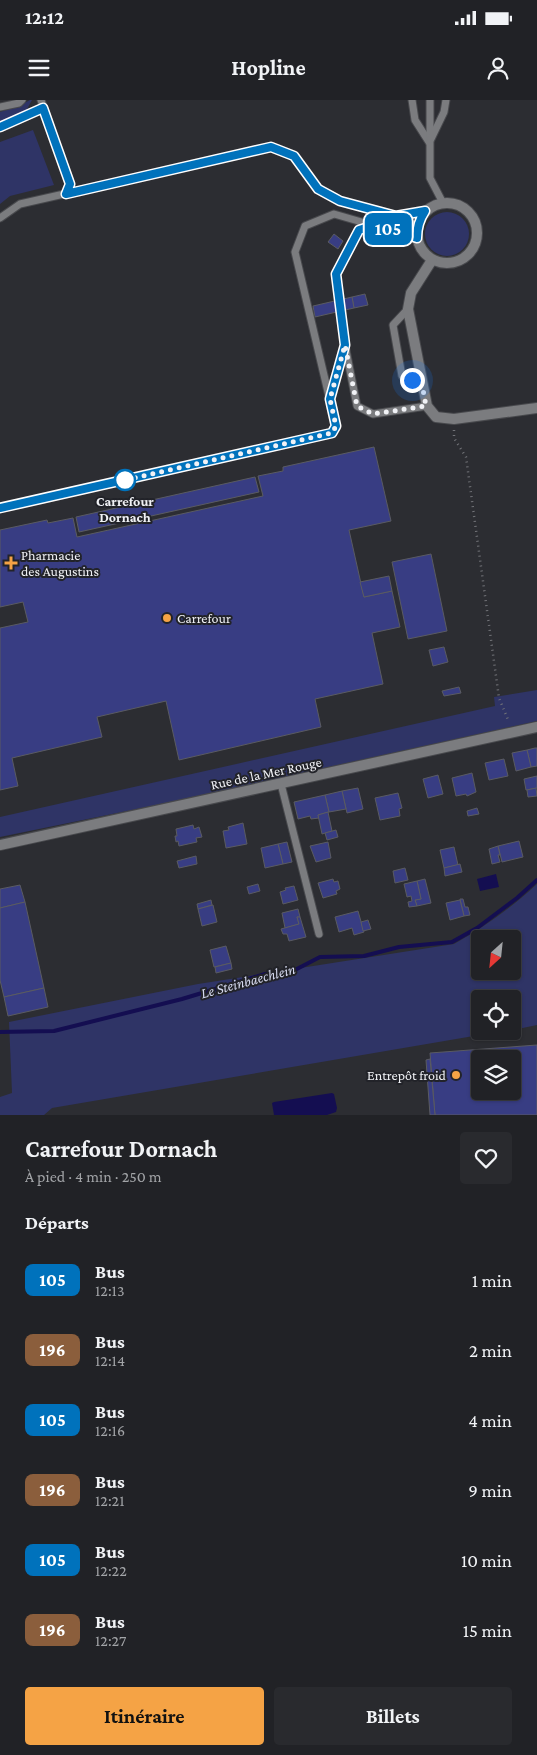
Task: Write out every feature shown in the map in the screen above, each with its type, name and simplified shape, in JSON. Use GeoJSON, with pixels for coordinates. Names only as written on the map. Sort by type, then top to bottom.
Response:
{"type":"FeatureCollection","features":[{"type":"Feature","properties":{"kind":"street"},"geometry":{"type":"LineString","coordinates":[[443,202],[453,203],[470,213],[477,231],[473,248],[467,256],[450,263],[432,260],[425,254],[417,238],[417,228],[425,211],[443,202]]}},
{"type":"Feature","properties":{"kind":"street"},"geometry":{"type":"LineString","coordinates":[[432,260],[411,293],[408,309],[426,406],[436,417],[454,419],[537,408]]}},
{"type":"Feature","properties":{"kind":"street","name":"Rue de la Mer Rouge"},"geometry":{"type":"LineString","coordinates":[[0,844],[537,727]]}},
{"type":"Feature","properties":{"kind":"lane"},"geometry":{"type":"LineString","coordinates":[[0,108],[19,103],[22,100]]}},
{"type":"Feature","properties":{"kind":"lane"},"geometry":{"type":"LineString","coordinates":[[412,100],[415,120],[429,142]]}},
{"type":"Feature","properties":{"kind":"lane"},"geometry":{"type":"LineString","coordinates":[[430,100],[430,178],[443,202]]}},
{"type":"Feature","properties":{"kind":"lane"},"geometry":{"type":"LineString","coordinates":[[429,142],[444,112],[446,100]]}},
{"type":"Feature","properties":{"kind":"lane"},"geometry":{"type":"LineString","coordinates":[[0,127],[42,104],[70,184],[66,194]]}},
{"type":"Feature","properties":{"kind":"lane"},"geometry":{"type":"LineString","coordinates":[[0,218],[20,204],[271,147],[294,156],[318,189],[340,201],[396,216],[425,211]]}},
{"type":"Feature","properties":{"kind":"lane"},"geometry":{"type":"LineString","coordinates":[[0,508],[332,433],[336,426],[295,252],[305,226],[334,214],[417,238]]}},
{"type":"Feature","properties":{"kind":"lane"},"geometry":{"type":"LineString","coordinates":[[375,225],[359,230],[336,274],[345,345],[357,406],[373,414],[426,406]]}},
{"type":"Feature","properties":{"kind":"lane"},"geometry":{"type":"LineString","coordinates":[[408,309],[393,325],[400,368],[402,376],[422,384]]}},
{"type":"Feature","properties":{"kind":"lane"},"geometry":{"type":"LineString","coordinates":[[330,399],[345,345]]}},
{"type":"Feature","properties":{"kind":"lane"},"geometry":{"type":"LineString","coordinates":[[281,784],[319,934]]}},
{"type":"Feature","properties":{"kind":"path"},"geometry":{"type":"LineString","coordinates":[[454,419],[454,438],[466,457],[499,698],[513,732]]}},
{"type":"Feature","properties":{"kind":"shaded area"},"geometry":{"type":"Polygon","coordinates":[[[32,100],[26,111],[0,122],[0,112],[32,100]]]}},
{"type":"Feature","properties":{"kind":"shaded area"},"geometry":{"type":"Polygon","coordinates":[[[33,130],[54,185],[10,196],[0,204],[0,142],[33,130]]]}},
{"type":"Feature","properties":{"kind":"shaded area"},"geometry":{"type":"Polygon","coordinates":[[[447,212],[459,216],[465,222],[469,234],[465,246],[459,252],[447,256],[435,252],[429,246],[425,234],[429,222],[435,216],[447,212]]]}},
{"type":"Feature","properties":{"kind":"shaded area"},"geometry":{"type":"Polygon","coordinates":[[[537,690],[537,721],[156,805],[0,837],[0,817],[495,706],[494,697],[537,690]]]}},
{"type":"Feature","properties":{"kind":"shaded area"},"geometry":{"type":"Polygon","coordinates":[[[496,874],[499,887],[480,891],[477,879],[496,874]]]}},
{"type":"Feature","properties":{"kind":"shaded area"},"geometry":{"type":"Polygon","coordinates":[[[537,884],[537,1025],[521,1028],[521,990],[471,990],[471,1036],[52,1108],[44,1115],[0,1115],[0,1097],[12,1093],[9,1022],[198,984],[454,944],[471,934],[471,980],[521,980],[521,930],[478,930],[537,884]]]}},
{"type":"Feature","properties":{"kind":"shaded area"},"geometry":{"type":"Polygon","coordinates":[[[334,1094],[337,1108],[336,1112],[327,1115],[274,1115],[272,1103],[274,1102],[334,1094]]]}},
{"type":"Feature","properties":{"kind":"building"},"geometry":{"type":"Polygon","coordinates":[[[334,234],[343,241],[338,249],[328,242],[334,234]]]}},
{"type":"Feature","properties":{"kind":"building"},"geometry":{"type":"Polygon","coordinates":[[[365,294],[368,305],[354,308],[352,297],[365,294]]]}},
{"type":"Feature","properties":{"kind":"building"},"geometry":{"type":"Polygon","coordinates":[[[352,297],[354,308],[315,317],[313,306],[352,297]]]}},
{"type":"Feature","properties":{"kind":"building"},"geometry":{"type":"Polygon","coordinates":[[[374,447],[391,521],[349,530],[364,597],[392,591],[400,627],[372,633],[383,684],[315,699],[321,727],[179,760],[166,701],[97,717],[102,737],[12,758],[18,786],[0,790],[0,628],[28,622],[23,602],[0,607],[0,530],[47,520],[48,523],[73,518],[77,537],[263,496],[258,476],[283,471],[283,467],[374,447]]]}},
{"type":"Feature","properties":{"kind":"building"},"geometry":{"type":"Polygon","coordinates":[[[255,477],[259,492],[79,532],[76,517],[255,477]]]}},
{"type":"Feature","properties":{"kind":"building"},"geometry":{"type":"Polygon","coordinates":[[[431,554],[447,631],[408,639],[392,562],[431,554]]]}},
{"type":"Feature","properties":{"kind":"building"},"geometry":{"type":"Polygon","coordinates":[[[389,576],[392,591],[364,597],[360,582],[389,576]]]}},
{"type":"Feature","properties":{"kind":"building"},"geometry":{"type":"Polygon","coordinates":[[[444,647],[448,662],[433,666],[429,650],[444,647]]]}},
{"type":"Feature","properties":{"kind":"building"},"geometry":{"type":"Polygon","coordinates":[[[459,687],[461,693],[444,696],[442,691],[459,687]]]}},
{"type":"Feature","properties":{"kind":"building"},"geometry":{"type":"Polygon","coordinates":[[[537,748],[537,766],[531,767],[527,750],[537,748]]]}},
{"type":"Feature","properties":{"kind":"building"},"geometry":{"type":"Polygon","coordinates":[[[527,750],[531,767],[516,771],[512,753],[527,750]]]}},
{"type":"Feature","properties":{"kind":"building"},"geometry":{"type":"Polygon","coordinates":[[[504,759],[508,776],[489,780],[485,763],[504,759]]]}},
{"type":"Feature","properties":{"kind":"building"},"geometry":{"type":"Polygon","coordinates":[[[472,773],[476,792],[467,796],[466,794],[456,796],[452,778],[472,773]]]}},
{"type":"Feature","properties":{"kind":"building"},"geometry":{"type":"Polygon","coordinates":[[[438,775],[443,794],[428,798],[423,779],[438,775]]]}},
{"type":"Feature","properties":{"kind":"building"},"geometry":{"type":"Polygon","coordinates":[[[537,776],[537,788],[526,790],[524,779],[537,776]]]}},
{"type":"Feature","properties":{"kind":"building"},"geometry":{"type":"Polygon","coordinates":[[[358,788],[363,809],[347,813],[342,791],[358,788]]]}},
{"type":"Feature","properties":{"kind":"building"},"geometry":{"type":"Polygon","coordinates":[[[536,788],[537,796],[528,797],[527,790],[536,788]]]}},
{"type":"Feature","properties":{"kind":"building"},"geometry":{"type":"Polygon","coordinates":[[[342,791],[346,809],[329,812],[325,795],[342,791]]]}},
{"type":"Feature","properties":{"kind":"building"},"geometry":{"type":"Polygon","coordinates":[[[398,793],[402,808],[399,809],[400,816],[380,820],[375,798],[398,793]]]}},
{"type":"Feature","properties":{"kind":"building"},"geometry":{"type":"Polygon","coordinates":[[[325,795],[329,812],[318,815],[319,818],[311,819],[310,816],[298,819],[294,802],[325,795]]]}},
{"type":"Feature","properties":{"kind":"building"},"geometry":{"type":"Polygon","coordinates":[[[477,808],[479,814],[468,816],[467,811],[477,808]]]}},
{"type":"Feature","properties":{"kind":"building"},"geometry":{"type":"Polygon","coordinates":[[[328,812],[332,831],[322,834],[318,815],[328,812]]]}},
{"type":"Feature","properties":{"kind":"building"},"geometry":{"type":"Polygon","coordinates":[[[243,823],[247,844],[226,848],[223,831],[229,830],[228,827],[243,823]]]}},
{"type":"Feature","properties":{"kind":"building"},"geometry":{"type":"Polygon","coordinates":[[[193,825],[194,829],[199,827],[202,837],[196,838],[197,842],[179,846],[178,841],[176,842],[176,829],[193,825]]]}},
{"type":"Feature","properties":{"kind":"building"},"geometry":{"type":"Polygon","coordinates":[[[336,830],[338,837],[327,840],[325,833],[336,830]]]}},
{"type":"Feature","properties":{"kind":"building"},"geometry":{"type":"Polygon","coordinates":[[[519,841],[523,857],[502,862],[498,846],[519,841]]]}},
{"type":"Feature","properties":{"kind":"building"},"geometry":{"type":"Polygon","coordinates":[[[287,842],[292,862],[283,864],[278,844],[287,842]]]}},
{"type":"Feature","properties":{"kind":"building"},"geometry":{"type":"Polygon","coordinates":[[[328,842],[331,858],[316,862],[310,846],[328,842]]]}},
{"type":"Feature","properties":{"kind":"building"},"geometry":{"type":"Polygon","coordinates":[[[278,844],[283,864],[265,868],[261,848],[278,844]]]}},
{"type":"Feature","properties":{"kind":"building"},"geometry":{"type":"Polygon","coordinates":[[[498,846],[500,862],[492,864],[489,849],[498,846]]]}},
{"type":"Feature","properties":{"kind":"building"},"geometry":{"type":"Polygon","coordinates":[[[454,847],[458,865],[444,868],[440,850],[454,847]]]}},
{"type":"Feature","properties":{"kind":"building"},"geometry":{"type":"Polygon","coordinates":[[[196,856],[197,864],[179,868],[177,861],[196,856]]]}},
{"type":"Feature","properties":{"kind":"building"},"geometry":{"type":"Polygon","coordinates":[[[460,864],[462,872],[445,876],[444,868],[460,864]]]}},
{"type":"Feature","properties":{"kind":"building"},"geometry":{"type":"Polygon","coordinates":[[[405,868],[408,880],[395,883],[393,871],[405,868]]]}},
{"type":"Feature","properties":{"kind":"building"},"geometry":{"type":"Polygon","coordinates":[[[333,879],[334,882],[338,881],[340,889],[336,891],[337,894],[323,898],[318,883],[333,879]]]}},
{"type":"Feature","properties":{"kind":"building"},"geometry":{"type":"Polygon","coordinates":[[[425,879],[431,903],[417,906],[415,900],[421,899],[417,881],[425,879]]]}},
{"type":"Feature","properties":{"kind":"building"},"geometry":{"type":"Polygon","coordinates":[[[417,881],[421,899],[415,900],[417,906],[409,907],[408,902],[412,901],[411,896],[407,897],[404,884],[417,881]]]}},
{"type":"Feature","properties":{"kind":"building"},"geometry":{"type":"Polygon","coordinates":[[[258,884],[260,891],[249,894],[247,887],[258,884]]]}},
{"type":"Feature","properties":{"kind":"building"},"geometry":{"type":"Polygon","coordinates":[[[20,885],[25,902],[0,908],[0,889],[20,885]]]}},
{"type":"Feature","properties":{"kind":"building"},"geometry":{"type":"Polygon","coordinates":[[[294,886],[298,900],[283,904],[280,892],[286,890],[285,888],[294,886]]]}},
{"type":"Feature","properties":{"kind":"building"},"geometry":{"type":"Polygon","coordinates":[[[460,899],[463,899],[465,907],[468,907],[470,915],[464,916],[460,899]]]}},
{"type":"Feature","properties":{"kind":"building"},"geometry":{"type":"Polygon","coordinates":[[[211,900],[212,905],[198,909],[197,904],[211,900]]]}},
{"type":"Feature","properties":{"kind":"building"},"geometry":{"type":"Polygon","coordinates":[[[460,900],[464,916],[450,920],[446,903],[460,900]]]}},
{"type":"Feature","properties":{"kind":"building"},"geometry":{"type":"Polygon","coordinates":[[[25,902],[44,988],[4,997],[0,980],[0,908],[25,902]]]}},
{"type":"Feature","properties":{"kind":"building"},"geometry":{"type":"Polygon","coordinates":[[[213,905],[217,922],[202,926],[198,909],[213,905]]]}},
{"type":"Feature","properties":{"kind":"building"},"geometry":{"type":"Polygon","coordinates":[[[298,909],[300,917],[297,917],[299,924],[285,928],[282,913],[298,909]]]}},
{"type":"Feature","properties":{"kind":"building"},"geometry":{"type":"Polygon","coordinates":[[[358,911],[364,932],[354,935],[352,928],[339,932],[335,917],[358,911]]]}},
{"type":"Feature","properties":{"kind":"building"},"geometry":{"type":"Polygon","coordinates":[[[297,917],[300,917],[306,937],[289,941],[287,934],[283,934],[281,929],[299,924],[297,917]]]}},
{"type":"Feature","properties":{"kind":"building"},"geometry":{"type":"Polygon","coordinates":[[[368,920],[371,929],[363,931],[361,922],[368,920]]]}},
{"type":"Feature","properties":{"kind":"building"},"geometry":{"type":"Polygon","coordinates":[[[226,946],[231,963],[214,967],[210,950],[226,946]]]}},
{"type":"Feature","properties":{"kind":"building"},"geometry":{"type":"Polygon","coordinates":[[[231,963],[232,969],[216,973],[215,967],[231,963]]]}},
{"type":"Feature","properties":{"kind":"building"},"geometry":{"type":"Polygon","coordinates":[[[44,988],[48,1007],[8,1016],[4,997],[44,988]]]}},
{"type":"Feature","properties":{"kind":"building","name":"Entrepôt froid"},"geometry":{"type":"Polygon","coordinates":[[[537,1045],[537,1115],[435,1115],[430,1053],[537,1045]]]}},
{"type":"Feature","properties":{"kind":"building"},"geometry":{"type":"Polygon","coordinates":[[[430,1059],[435,1115],[430,1115],[426,1060],[430,1059]]]}},
{"type":"Feature","properties":{"kind":"waterway","name":"Le Steinbaechlein"},"geometry":{"type":"LineString","coordinates":[[0,1032],[54,1031],[182,999],[265,974],[291,972],[320,957],[364,956],[399,947],[452,942],[477,928],[517,898],[537,880]]}},
{"type":"Feature","properties":{"kind":"bus line","name":"105"},"geometry":{"type":"LineString","coordinates":[[0,127],[43,108],[70,184],[66,194],[271,147],[294,156],[318,189],[340,201],[396,216],[425,211],[417,228],[417,238],[375,225],[359,230],[336,274],[345,345],[330,399],[336,426],[332,433],[0,508]]}},
{"type":"Feature","properties":{"kind":"place","name":"Carrefour Dornach"},"geometry":{"type":"Point","coordinates":[125,480]}},
{"type":"Feature","properties":{"kind":"place","name":"Pharmacie des Augustins"},"geometry":{"type":"Point","coordinates":[11,563]}},
{"type":"Feature","properties":{"kind":"place","name":"Carrefour"},"geometry":{"type":"Point","coordinates":[167,618]}},
{"type":"Feature","properties":{"kind":"place","name":"Entrepôt froid"},"geometry":{"type":"Point","coordinates":[456,1075]}},
{"type":"Feature","properties":{"kind":"route"},"geometry":{"type":"LineString","coordinates":[[125,480],[117,482],[332,433],[336,426],[330,399],[345,345],[357,406],[373,414],[426,406],[422,384],[412,380]]}}]}
